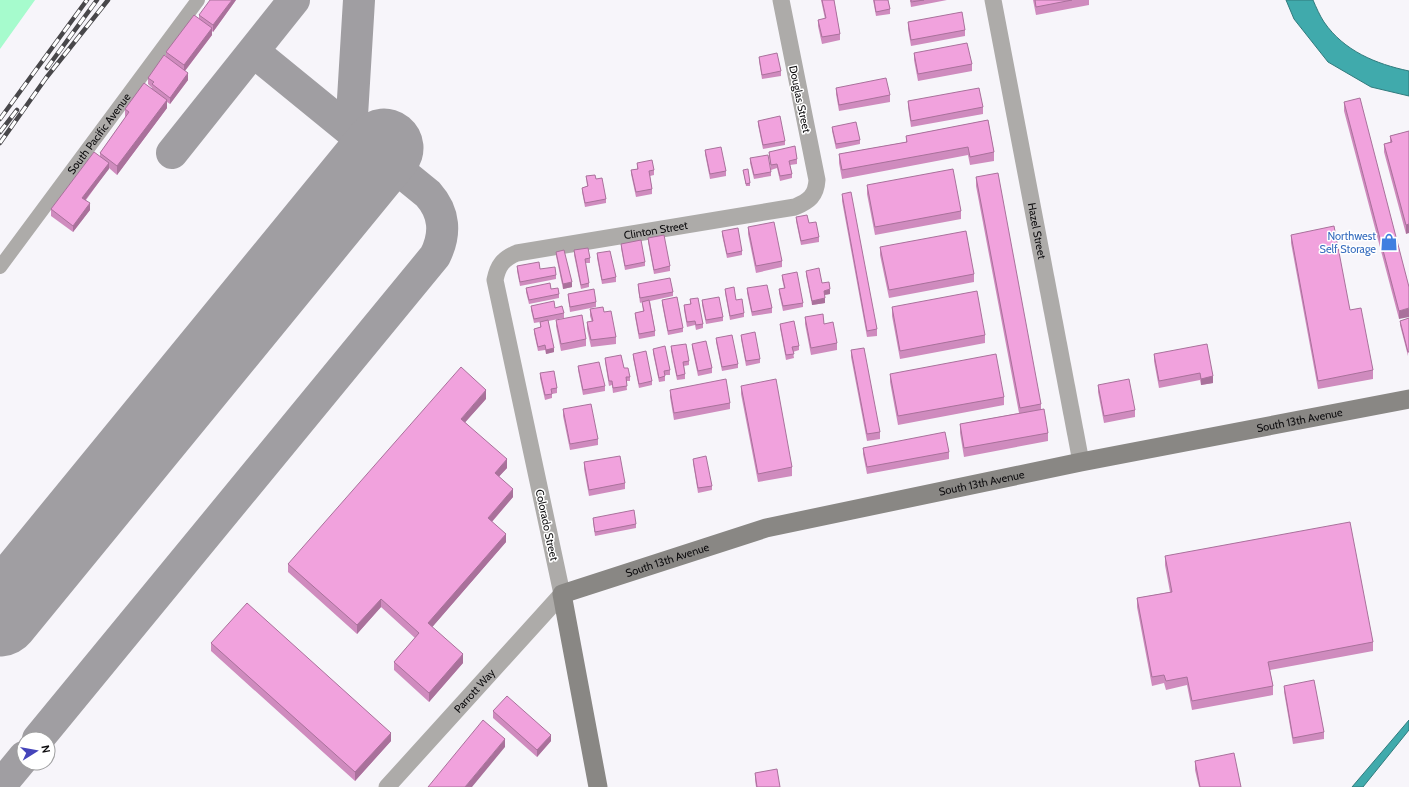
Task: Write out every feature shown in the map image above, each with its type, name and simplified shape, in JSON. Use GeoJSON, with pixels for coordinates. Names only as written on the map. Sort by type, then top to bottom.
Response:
{"type":"FeatureCollection","features":[{"type":"Feature","properties":{"kind":"main road","name":"South 13th Avenue"},"geometry":{"type":"LineString","coordinates":[[562,594],[766,528],[1081,462],[1409,400]]}},
{"type":"Feature","properties":{"kind":"main road","name":"Colorado Street"},"geometry":{"type":"LineString","coordinates":[[562,594],[598,787]]}},
{"type":"Feature","properties":{"kind":"street","name":"South Pacific Avenue"},"geometry":{"type":"LineString","coordinates":[[0,267],[198,0]]}},
{"type":"Feature","properties":{"kind":"street","name":"Douglas Street"},"geometry":{"type":"LineString","coordinates":[[781,0],[817,180],[817,189],[813,197]]}},
{"type":"Feature","properties":{"kind":"street","name":"Hazel Street"},"geometry":{"type":"LineString","coordinates":[[993,0],[1081,462]]}},
{"type":"Feature","properties":{"kind":"street","name":"Clinton Street"},"geometry":{"type":"LineString","coordinates":[[500,264],[506,257],[516,253],[795,207],[813,197]]}},
{"type":"Feature","properties":{"kind":"street","name":"Colorado Street"},"geometry":{"type":"LineString","coordinates":[[500,264],[495,280],[562,594]]}},
{"type":"Feature","properties":{"kind":"street","name":"Parrott Way"},"geometry":{"type":"LineString","coordinates":[[386,787],[562,594]]}},
{"type":"Feature","properties":{"kind":"green space"},"geometry":{"type":"Polygon","coordinates":[[[0,0],[35,0],[0,49],[0,0]]]}},
{"type":"Feature","properties":{"kind":"water"},"geometry":{"type":"Polygon","coordinates":[[[1286,0],[1313,0],[1324,22],[1341,41],[1362,55],[1373,60],[1409,71],[1409,96],[1371,87],[1328,62],[1294,19],[1286,0]]]}},
{"type":"Feature","properties":{"kind":"water"},"geometry":{"type":"Polygon","coordinates":[[[1409,720],[1409,730],[1363,787],[1352,787],[1409,720]]]}},
{"type":"Feature","properties":{"kind":"building"},"geometry":{"type":"Polygon","coordinates":[[[210,0],[232,0],[213,25],[199,15],[210,0]]]}},
{"type":"Feature","properties":{"kind":"building"},"geometry":{"type":"Polygon","coordinates":[[[822,0],[834,0],[840,34],[822,37],[818,20],[826,18],[822,0]]]}},
{"type":"Feature","properties":{"kind":"building"},"geometry":{"type":"Polygon","coordinates":[[[874,0],[888,0],[890,9],[876,12],[874,0]]]}},
{"type":"Feature","properties":{"kind":"building"},"geometry":{"type":"Polygon","coordinates":[[[911,0],[924,0],[911,2],[911,0]]]}},
{"type":"Feature","properties":{"kind":"building"},"geometry":{"type":"Polygon","coordinates":[[[1035,0],[1072,0],[1036,7],[1035,0]]]}},
{"type":"Feature","properties":{"kind":"building"},"geometry":{"type":"Polygon","coordinates":[[[962,12],[965,30],[911,40],[908,22],[962,12]]]}},
{"type":"Feature","properties":{"kind":"building"},"geometry":{"type":"Polygon","coordinates":[[[194,15],[212,28],[184,65],[166,52],[194,15]]]}},
{"type":"Feature","properties":{"kind":"building"},"geometry":{"type":"Polygon","coordinates":[[[967,43],[972,64],[918,74],[914,53],[967,43]]]}},
{"type":"Feature","properties":{"kind":"building"},"geometry":{"type":"Polygon","coordinates":[[[777,53],[781,71],[762,75],[759,57],[777,53]]]}},
{"type":"Feature","properties":{"kind":"building"},"geometry":{"type":"Polygon","coordinates":[[[164,55],[188,73],[170,98],[152,84],[154,82],[148,78],[164,55]]]}},
{"type":"Feature","properties":{"kind":"building"},"geometry":{"type":"Polygon","coordinates":[[[886,78],[890,95],[839,105],[836,88],[886,78]]]}},
{"type":"Feature","properties":{"kind":"building"},"geometry":{"type":"Polygon","coordinates":[[[144,83],[167,100],[117,166],[100,153],[129,112],[125,109],[144,83]]]}},
{"type":"Feature","properties":{"kind":"building"},"geometry":{"type":"Polygon","coordinates":[[[979,88],[983,107],[911,121],[908,101],[979,88]]]}},
{"type":"Feature","properties":{"kind":"building"},"geometry":{"type":"Polygon","coordinates":[[[1360,98],[1409,287],[1409,308],[1399,311],[1344,102],[1360,98]]]}},
{"type":"Feature","properties":{"kind":"building"},"geometry":{"type":"Polygon","coordinates":[[[780,116],[785,141],[763,145],[758,121],[780,116]]]}},
{"type":"Feature","properties":{"kind":"building"},"geometry":{"type":"Polygon","coordinates":[[[988,120],[994,152],[970,157],[968,147],[842,170],[839,154],[907,142],[906,136],[988,120]]]}},
{"type":"Feature","properties":{"kind":"building"},"geometry":{"type":"Polygon","coordinates":[[[856,122],[860,140],[836,144],[832,127],[856,122]]]}},
{"type":"Feature","properties":{"kind":"building"},"geometry":{"type":"Polygon","coordinates":[[[1409,131],[1409,224],[1406,225],[1384,144],[1392,142],[1390,136],[1409,131]]]}},
{"type":"Feature","properties":{"kind":"building"},"geometry":{"type":"Polygon","coordinates":[[[795,146],[797,159],[789,161],[792,174],[780,176],[777,164],[771,165],[769,152],[795,146]]]}},
{"type":"Feature","properties":{"kind":"building"},"geometry":{"type":"Polygon","coordinates":[[[721,147],[726,171],[710,174],[705,150],[721,147]]]}},
{"type":"Feature","properties":{"kind":"building"},"geometry":{"type":"Polygon","coordinates":[[[94,152],[109,163],[82,198],[90,203],[73,226],[51,209],[94,152]]]}},
{"type":"Feature","properties":{"kind":"building"},"geometry":{"type":"Polygon","coordinates":[[[768,155],[771,172],[754,175],[750,158],[768,155]]]}},
{"type":"Feature","properties":{"kind":"building"},"geometry":{"type":"Polygon","coordinates":[[[652,160],[654,170],[649,171],[652,189],[636,192],[631,170],[638,169],[637,163],[652,160]]]}},
{"type":"Feature","properties":{"kind":"building"},"geometry":{"type":"Polygon","coordinates":[[[748,169],[750,183],[746,184],[743,170],[748,169]]]}},
{"type":"Feature","properties":{"kind":"building"},"geometry":{"type":"Polygon","coordinates":[[[953,169],[961,211],[875,227],[867,185],[953,169]]]}},
{"type":"Feature","properties":{"kind":"building"},"geometry":{"type":"Polygon","coordinates":[[[998,173],[1041,404],[1020,408],[976,177],[998,173]]]}},
{"type":"Feature","properties":{"kind":"building"},"geometry":{"type":"Polygon","coordinates":[[[595,175],[596,179],[602,178],[606,199],[585,203],[582,188],[588,186],[586,176],[595,175]]]}},
{"type":"Feature","properties":{"kind":"building"},"geometry":{"type":"Polygon","coordinates":[[[851,192],[877,329],[867,331],[842,194],[851,192]]]}},
{"type":"Feature","properties":{"kind":"building"},"geometry":{"type":"Polygon","coordinates":[[[807,215],[809,223],[816,222],[819,237],[801,241],[796,217],[807,215]]]}},
{"type":"Feature","properties":{"kind":"building"},"geometry":{"type":"Polygon","coordinates":[[[774,222],[782,261],[756,266],[748,227],[774,222]]]}},
{"type":"Feature","properties":{"kind":"building"},"geometry":{"type":"Polygon","coordinates":[[[1334,226],[1350,310],[1361,308],[1373,370],[1318,381],[1291,235],[1334,226]]]}},
{"type":"Feature","properties":{"kind":"building"},"geometry":{"type":"Polygon","coordinates":[[[738,228],[742,251],[727,254],[722,231],[738,228]]]}},
{"type":"Feature","properties":{"kind":"building"},"geometry":{"type":"Polygon","coordinates":[[[966,231],[974,274],[889,290],[880,247],[966,231]]]}},
{"type":"Feature","properties":{"kind":"building"},"geometry":{"type":"Polygon","coordinates":[[[664,235],[670,266],[654,270],[648,238],[664,235]]]}},
{"type":"Feature","properties":{"kind":"building"},"geometry":{"type":"Polygon","coordinates":[[[641,240],[645,262],[625,266],[621,244],[641,240]]]}},
{"type":"Feature","properties":{"kind":"building"},"geometry":{"type":"Polygon","coordinates":[[[588,248],[590,258],[585,259],[589,283],[581,285],[574,250],[588,248]]]}},
{"type":"Feature","properties":{"kind":"building"},"geometry":{"type":"Polygon","coordinates":[[[564,250],[572,282],[563,284],[556,252],[564,250]]]}},
{"type":"Feature","properties":{"kind":"building"},"geometry":{"type":"Polygon","coordinates":[[[610,251],[616,277],[602,280],[597,253],[610,251]]]}},
{"type":"Feature","properties":{"kind":"building"},"geometry":{"type":"Polygon","coordinates":[[[539,262],[540,269],[555,267],[556,275],[520,282],[517,266],[539,262]]]}},
{"type":"Feature","properties":{"kind":"building"},"geometry":{"type":"Polygon","coordinates":[[[819,268],[822,283],[829,282],[830,289],[824,291],[825,298],[812,301],[806,271],[819,268]]]}},
{"type":"Feature","properties":{"kind":"building"},"geometry":{"type":"Polygon","coordinates":[[[797,272],[803,303],[783,306],[779,289],[785,288],[782,275],[797,272]]]}},
{"type":"Feature","properties":{"kind":"building"},"geometry":{"type":"Polygon","coordinates":[[[670,278],[673,292],[640,298],[638,284],[670,278]]]}},
{"type":"Feature","properties":{"kind":"building"},"geometry":{"type":"Polygon","coordinates":[[[550,283],[551,289],[558,288],[559,294],[529,300],[526,288],[550,283]]]}},
{"type":"Feature","properties":{"kind":"building"},"geometry":{"type":"Polygon","coordinates":[[[767,285],[772,308],[752,312],[747,288],[767,285]]]}},
{"type":"Feature","properties":{"kind":"building"},"geometry":{"type":"Polygon","coordinates":[[[734,287],[736,300],[742,299],[744,313],[730,316],[725,289],[734,287]]]}},
{"type":"Feature","properties":{"kind":"building"},"geometry":{"type":"Polygon","coordinates":[[[594,289],[596,302],[570,307],[568,294],[594,289]]]}},
{"type":"Feature","properties":{"kind":"building"},"geometry":{"type":"Polygon","coordinates":[[[977,291],[985,335],[900,351],[892,307],[977,291]]]}},
{"type":"Feature","properties":{"kind":"building"},"geometry":{"type":"Polygon","coordinates":[[[677,297],[683,328],[668,331],[662,300],[677,297]]]}},
{"type":"Feature","properties":{"kind":"building"},"geometry":{"type":"Polygon","coordinates":[[[719,297],[723,317],[706,320],[702,300],[719,297]]]}},
{"type":"Feature","properties":{"kind":"building"},"geometry":{"type":"Polygon","coordinates":[[[698,298],[703,324],[696,325],[695,321],[687,322],[684,305],[691,304],[690,299],[698,298]]]}},
{"type":"Feature","properties":{"kind":"building"},"geometry":{"type":"Polygon","coordinates":[[[649,300],[655,331],[639,334],[635,313],[644,311],[642,302],[649,300]]]}},
{"type":"Feature","properties":{"kind":"building"},"geometry":{"type":"Polygon","coordinates":[[[554,301],[555,308],[562,306],[564,313],[534,319],[531,306],[554,301]]]}},
{"type":"Feature","properties":{"kind":"building"},"geometry":{"type":"Polygon","coordinates":[[[603,307],[604,312],[611,311],[616,337],[591,340],[587,322],[593,321],[590,309],[603,307]]]}},
{"type":"Feature","properties":{"kind":"building"},"geometry":{"type":"Polygon","coordinates":[[[823,314],[824,324],[833,322],[837,343],[811,348],[805,317],[823,314]]]}},
{"type":"Feature","properties":{"kind":"building"},"geometry":{"type":"Polygon","coordinates":[[[582,315],[586,339],[561,344],[556,320],[582,315]]]}},
{"type":"Feature","properties":{"kind":"building"},"geometry":{"type":"Polygon","coordinates":[[[1409,318],[1409,352],[1408,352],[1400,321],[1409,318]]]}},
{"type":"Feature","properties":{"kind":"building"},"geometry":{"type":"Polygon","coordinates":[[[548,320],[554,348],[546,350],[545,345],[538,347],[534,329],[541,327],[540,322],[548,320]]]}},
{"type":"Feature","properties":{"kind":"building"},"geometry":{"type":"Polygon","coordinates":[[[794,321],[799,346],[792,347],[794,354],[786,355],[780,324],[794,321]]]}},
{"type":"Feature","properties":{"kind":"building"},"geometry":{"type":"Polygon","coordinates":[[[755,332],[760,359],[746,361],[741,335],[755,332]]]}},
{"type":"Feature","properties":{"kind":"building"},"geometry":{"type":"Polygon","coordinates":[[[732,335],[738,364],[722,367],[716,338],[732,335]]]}},
{"type":"Feature","properties":{"kind":"building"},"geometry":{"type":"Polygon","coordinates":[[[706,341],[712,368],[698,371],[692,344],[706,341]]]}},
{"type":"Feature","properties":{"kind":"building"},"geometry":{"type":"Polygon","coordinates":[[[686,344],[689,361],[683,362],[685,374],[677,376],[671,346],[686,344]]]}},
{"type":"Feature","properties":{"kind":"building"},"geometry":{"type":"Polygon","coordinates":[[[1207,344],[1213,376],[1201,379],[1200,373],[1159,381],[1154,354],[1207,344]]]}},
{"type":"Feature","properties":{"kind":"building"},"geometry":{"type":"Polygon","coordinates":[[[665,346],[670,370],[664,371],[665,376],[659,378],[653,349],[665,346]]]}},
{"type":"Feature","properties":{"kind":"building"},"geometry":{"type":"Polygon","coordinates":[[[864,348],[880,432],[867,434],[851,350],[864,348]]]}},
{"type":"Feature","properties":{"kind":"building"},"geometry":{"type":"Polygon","coordinates":[[[646,351],[652,381],[639,384],[633,354],[646,351]]]}},
{"type":"Feature","properties":{"kind":"building"},"geometry":{"type":"Polygon","coordinates":[[[996,354],[1004,397],[898,416],[890,374],[996,354]]]}},
{"type":"Feature","properties":{"kind":"building"},"geometry":{"type":"Polygon","coordinates":[[[621,355],[624,368],[628,368],[630,377],[626,377],[627,386],[613,388],[612,381],[609,381],[605,358],[621,355]]]}},
{"type":"Feature","properties":{"kind":"building"},"geometry":{"type":"Polygon","coordinates":[[[599,362],[605,386],[583,390],[578,366],[599,362]]]}},
{"type":"Feature","properties":{"kind":"building"},"geometry":{"type":"Polygon","coordinates":[[[461,367],[486,390],[461,419],[507,459],[495,473],[513,489],[488,518],[506,534],[428,623],[463,654],[429,693],[394,662],[419,633],[381,599],[357,625],[288,564],[461,367]]]}},
{"type":"Feature","properties":{"kind":"building"},"geometry":{"type":"Polygon","coordinates":[[[554,371],[557,388],[551,389],[552,394],[545,395],[540,373],[554,371]]]}},
{"type":"Feature","properties":{"kind":"building"},"geometry":{"type":"Polygon","coordinates":[[[726,379],[730,403],[674,413],[670,390],[726,379]]]}},
{"type":"Feature","properties":{"kind":"building"},"geometry":{"type":"Polygon","coordinates":[[[776,379],[792,467],[758,474],[741,386],[776,379]]]}},
{"type":"Feature","properties":{"kind":"building"},"geometry":{"type":"Polygon","coordinates":[[[1129,379],[1135,410],[1104,416],[1098,385],[1129,379]]]}},
{"type":"Feature","properties":{"kind":"building"},"geometry":{"type":"Polygon","coordinates":[[[591,404],[598,439],[570,444],[563,409],[591,404]]]}},
{"type":"Feature","properties":{"kind":"building"},"geometry":{"type":"Polygon","coordinates":[[[1044,409],[1048,433],[964,448],[960,424],[1044,409]]]}},
{"type":"Feature","properties":{"kind":"building"},"geometry":{"type":"Polygon","coordinates":[[[945,432],[949,452],[867,467],[863,448],[945,432]]]}},
{"type":"Feature","properties":{"kind":"building"},"geometry":{"type":"Polygon","coordinates":[[[620,456],[625,483],[589,490],[584,462],[620,456]]]}},
{"type":"Feature","properties":{"kind":"building"},"geometry":{"type":"Polygon","coordinates":[[[706,456],[712,486],[698,488],[693,459],[706,456]]]}},
{"type":"Feature","properties":{"kind":"building"},"geometry":{"type":"Polygon","coordinates":[[[634,510],[636,524],[595,532],[593,518],[634,510]]]}},
{"type":"Feature","properties":{"kind":"building"},"geometry":{"type":"Polygon","coordinates":[[[1350,522],[1373,642],[1268,662],[1273,686],[1192,701],[1187,677],[1166,681],[1164,675],[1152,677],[1137,598],[1172,592],[1165,556],[1350,522]]]}},
{"type":"Feature","properties":{"kind":"building"},"geometry":{"type":"Polygon","coordinates":[[[247,603],[391,733],[355,772],[211,643],[247,603]]]}},
{"type":"Feature","properties":{"kind":"building"},"geometry":{"type":"Polygon","coordinates":[[[1314,680],[1324,732],[1293,738],[1284,686],[1314,680]]]}},
{"type":"Feature","properties":{"kind":"building"},"geometry":{"type":"Polygon","coordinates":[[[507,696],[551,735],[537,750],[493,711],[507,696]]]}},
{"type":"Feature","properties":{"kind":"building"},"geometry":{"type":"Polygon","coordinates":[[[483,720],[505,739],[465,787],[428,787],[483,720]]]}},
{"type":"Feature","properties":{"kind":"building"},"geometry":{"type":"Polygon","coordinates":[[[1234,753],[1241,787],[1200,787],[1195,761],[1234,753]]]}},
{"type":"Feature","properties":{"kind":"building"},"geometry":{"type":"Polygon","coordinates":[[[777,769],[780,787],[757,787],[755,773],[777,769]]]}},
{"type":"Feature","properties":{"kind":"taxiway"},"geometry":{"type":"LineString","coordinates":[[172,153],[294,0]]}},
{"type":"Feature","properties":{"kind":"taxiway"},"geometry":{"type":"LineString","coordinates":[[351,132],[359,0]]}},
{"type":"Feature","properties":{"kind":"taxiway"},"geometry":{"type":"LineString","coordinates":[[45,731],[435,256],[439,248],[442,232],[441,216],[434,201],[428,194],[254,52]]}},
{"type":"Feature","properties":{"kind":"taxiway"},"geometry":{"type":"LineString","coordinates":[[0,786],[16,767]]}},
{"type":"Feature","properties":{"kind":"runway"},"geometry":{"type":"LineString","coordinates":[[0,617],[384,148]]}},
{"type":"Feature","properties":{"kind":"railway"},"geometry":{"type":"LineString","coordinates":[[0,119],[87,0]]}},
{"type":"Feature","properties":{"kind":"railway"},"geometry":{"type":"LineString","coordinates":[[47,68],[97,0]]}},
{"type":"Feature","properties":{"kind":"railway"},"geometry":{"type":"LineString","coordinates":[[0,143],[46,78],[108,0]]}},
{"type":"Feature","properties":{"kind":"railway"},"geometry":{"type":"LineString","coordinates":[[0,132],[17,110]]}},
{"type":"Feature","properties":{"kind":"place","name":"Northwest Self Storage"},"geometry":{"type":"Point","coordinates":[1389,242]}}]}
